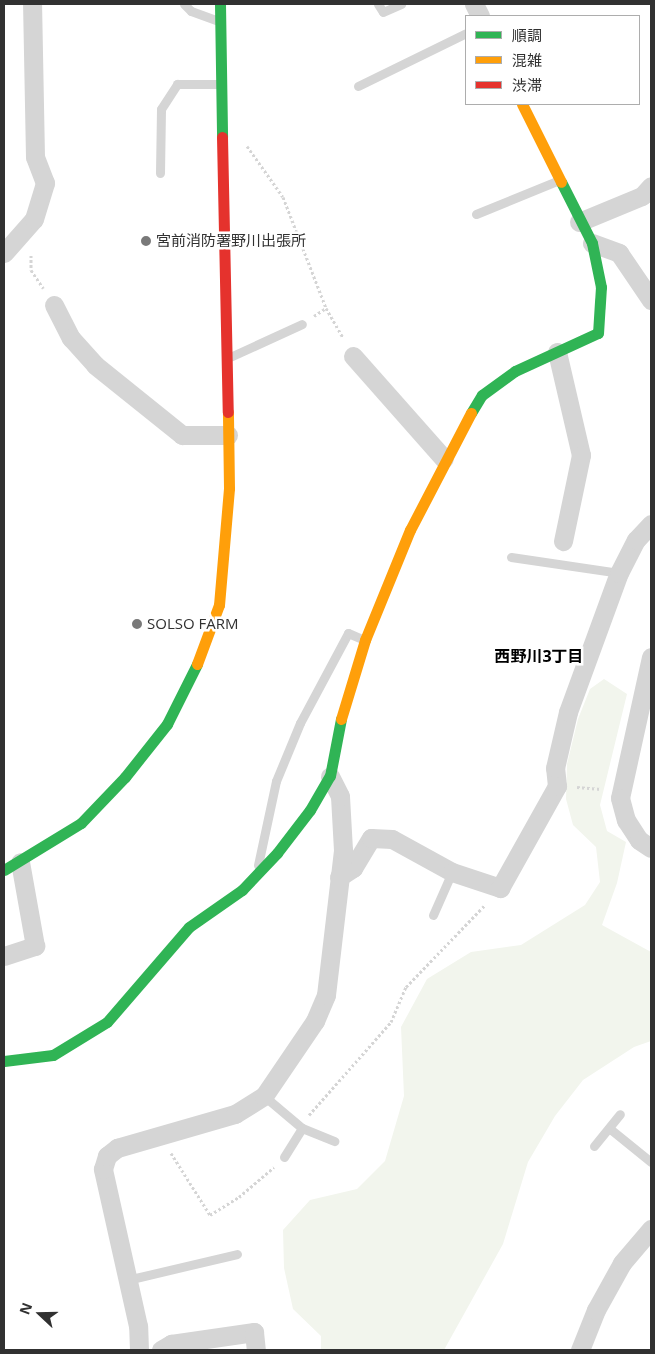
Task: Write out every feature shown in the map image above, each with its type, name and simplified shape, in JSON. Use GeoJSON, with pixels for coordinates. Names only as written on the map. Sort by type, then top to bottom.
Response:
{"type":"FeatureCollection","features":[{"type":"Feature","properties":{"kind":"street"},"geometry":{"type":"LineString","coordinates":[[4,253],[34,219],[45,183],[35,157],[32,4]]}},
{"type":"Feature","properties":{"kind":"street"},"geometry":{"type":"LineString","coordinates":[[4,956],[35,946],[12,866],[80,823],[125,777],[167,724],[194,669],[219,605],[229,488],[220,4]]}},
{"type":"Feature","properties":{"kind":"street"},"geometry":{"type":"LineString","coordinates":[[4,1061],[53,1055],[106,1022],[189,927],[242,890],[310,810],[330,776],[336,734],[365,640],[444,459],[482,395],[515,371],[598,333],[601,286],[592,243],[579,222],[522,105]]}},
{"type":"Feature","properties":{"kind":"street"},"geometry":{"type":"LineString","coordinates":[[579,222],[642,196],[651,186]]}},
{"type":"Feature","properties":{"kind":"street"},"geometry":{"type":"LineString","coordinates":[[592,243],[619,253],[651,300]]}},
{"type":"Feature","properties":{"kind":"street"},"geometry":{"type":"LineString","coordinates":[[54,304],[72,338],[95,365],[182,435],[228,435]]}},
{"type":"Feature","properties":{"kind":"street"},"geometry":{"type":"LineString","coordinates":[[557,352],[580,455],[563,541]]}},
{"type":"Feature","properties":{"kind":"street"},"geometry":{"type":"LineString","coordinates":[[353,356],[444,459]]}},
{"type":"Feature","properties":{"kind":"street"},"geometry":{"type":"LineString","coordinates":[[339,877],[354,868],[371,838],[392,838],[452,872],[500,888],[556,786],[555,768],[568,712],[619,573],[636,540],[651,524]]}},
{"type":"Feature","properties":{"kind":"street"},"geometry":{"type":"LineString","coordinates":[[651,656],[620,798],[626,820],[639,840],[651,848]]}},
{"type":"Feature","properties":{"kind":"street"},"geometry":{"type":"LineString","coordinates":[[139,1350],[138,1326],[126,1280],[103,1169],[108,1156],[118,1148],[235,1114],[264,1096],[315,1021],[326,995],[344,834],[340,796],[330,776]]}},
{"type":"Feature","properties":{"kind":"street"},"geometry":{"type":"LineString","coordinates":[[580,1350],[596,1310],[622,1263],[651,1229]]}},
{"type":"Feature","properties":{"kind":"street"},"geometry":{"type":"LineString","coordinates":[[161,1350],[171,1344],[254,1332],[256,1350]]}},
{"type":"Feature","properties":{"kind":"lane"},"geometry":{"type":"LineString","coordinates":[[184,4],[191,11],[220,22]]}},
{"type":"Feature","properties":{"kind":"lane"},"geometry":{"type":"LineString","coordinates":[[378,4],[383,12],[401,4]]}},
{"type":"Feature","properties":{"kind":"lane"},"geometry":{"type":"LineString","coordinates":[[358,86],[465,33]]}},
{"type":"Feature","properties":{"kind":"lane"},"geometry":{"type":"LineString","coordinates":[[160,173],[161,109],[177,84],[221,84]]}},
{"type":"Feature","properties":{"kind":"lane"},"geometry":{"type":"LineString","coordinates":[[476,214],[559,180]]}},
{"type":"Feature","properties":{"kind":"lane"},"geometry":{"type":"LineString","coordinates":[[227,358],[302,324]]}},
{"type":"Feature","properties":{"kind":"lane"},"geometry":{"type":"LineString","coordinates":[[511,557],[619,573]]}},
{"type":"Feature","properties":{"kind":"lane"},"geometry":{"type":"LineString","coordinates":[[258,872],[258,855],[276,782],[300,722],[348,633],[365,640]]}},
{"type":"Feature","properties":{"kind":"lane"},"geometry":{"type":"LineString","coordinates":[[433,915],[452,872]]}},
{"type":"Feature","properties":{"kind":"lane"},"geometry":{"type":"LineString","coordinates":[[264,1096],[302,1128],[335,1140]]}},
{"type":"Feature","properties":{"kind":"lane"},"geometry":{"type":"LineString","coordinates":[[594,1146],[620,1114]]}},
{"type":"Feature","properties":{"kind":"lane"},"geometry":{"type":"LineString","coordinates":[[284,1157],[302,1128]]}},
{"type":"Feature","properties":{"kind":"lane"},"geometry":{"type":"LineString","coordinates":[[609,1128],[651,1162]]}},
{"type":"Feature","properties":{"kind":"lane"},"geometry":{"type":"LineString","coordinates":[[126,1280],[237,1254]]}},
{"type":"Feature","properties":{"kind":"path"},"geometry":{"type":"LineString","coordinates":[[242,140],[258,158],[283,197],[326,308],[353,356]]}},
{"type":"Feature","properties":{"kind":"path"},"geometry":{"type":"LineString","coordinates":[[556,786],[604,789],[604,795]]}},
{"type":"Feature","properties":{"kind":"path"},"geometry":{"type":"LineString","coordinates":[[302,1128],[312,1109],[391,1022],[406,987],[470,924],[500,888]]}},
{"type":"Feature","properties":{"kind":"path"},"geometry":{"type":"LineString","coordinates":[[161,1135],[188,1184],[210,1215],[259,1182],[284,1157]]}},
{"type":"Feature","properties":{"kind":"shaded area"},"geometry":{"type":"Polygon","coordinates":[[[604,679],[627,694],[600,805],[607,831],[626,842],[617,883],[602,925],[651,952],[651,1041],[634,1047],[583,1080],[555,1116],[528,1162],[503,1244],[444,1350],[321,1350],[321,1336],[293,1309],[284,1268],[283,1230],[310,1200],[357,1189],[385,1161],[404,1096],[401,1027],[427,979],[471,952],[521,945],[585,905],[600,882],[596,847],[573,825],[566,799],[567,764],[578,719],[590,689],[604,679]]]}},
{"type":"Feature","properties":{"kind":"traffic: fast"},"geometry":{"type":"LineString","coordinates":[[220,4],[222,137]]}},
{"type":"Feature","properties":{"kind":"traffic: fast"},"geometry":{"type":"LineString","coordinates":[[471,413],[482,395],[515,371],[598,333],[601,287],[592,243],[561,182]]}},
{"type":"Feature","properties":{"kind":"traffic: fast"},"geometry":{"type":"LineString","coordinates":[[4,870],[81,823],[125,777],[167,724],[197,664]]}},
{"type":"Feature","properties":{"kind":"traffic: fast"},"geometry":{"type":"LineString","coordinates":[[4,1061],[53,1055],[107,1022],[189,927],[242,890],[277,853],[310,810],[330,776],[341,719]]}},
{"type":"Feature","properties":{"kind":"traffic: slow"},"geometry":{"type":"LineString","coordinates":[[522,105],[561,182]]}},
{"type":"Feature","properties":{"kind":"traffic: slow"},"geometry":{"type":"LineString","coordinates":[[197,664],[219,605],[229,488],[228,412]]}},
{"type":"Feature","properties":{"kind":"traffic: slow"},"geometry":{"type":"LineString","coordinates":[[341,719],[365,640],[410,530],[471,413]]}},
{"type":"Feature","properties":{"kind":"traffic: jam"},"geometry":{"type":"LineString","coordinates":[[222,137],[228,412]]}},
{"type":"Feature","properties":{"kind":"place","name":"宮前消防署野川出張所"},"geometry":{"type":"Point","coordinates":[146,241]}},
{"type":"Feature","properties":{"kind":"place","name":"SOLSO FARM"},"geometry":{"type":"Point","coordinates":[137,624]}},
{"type":"Feature","properties":{"kind":"district","name":"西野川3丁目"},"geometry":{"type":"Point","coordinates":[539,656]}}]}
